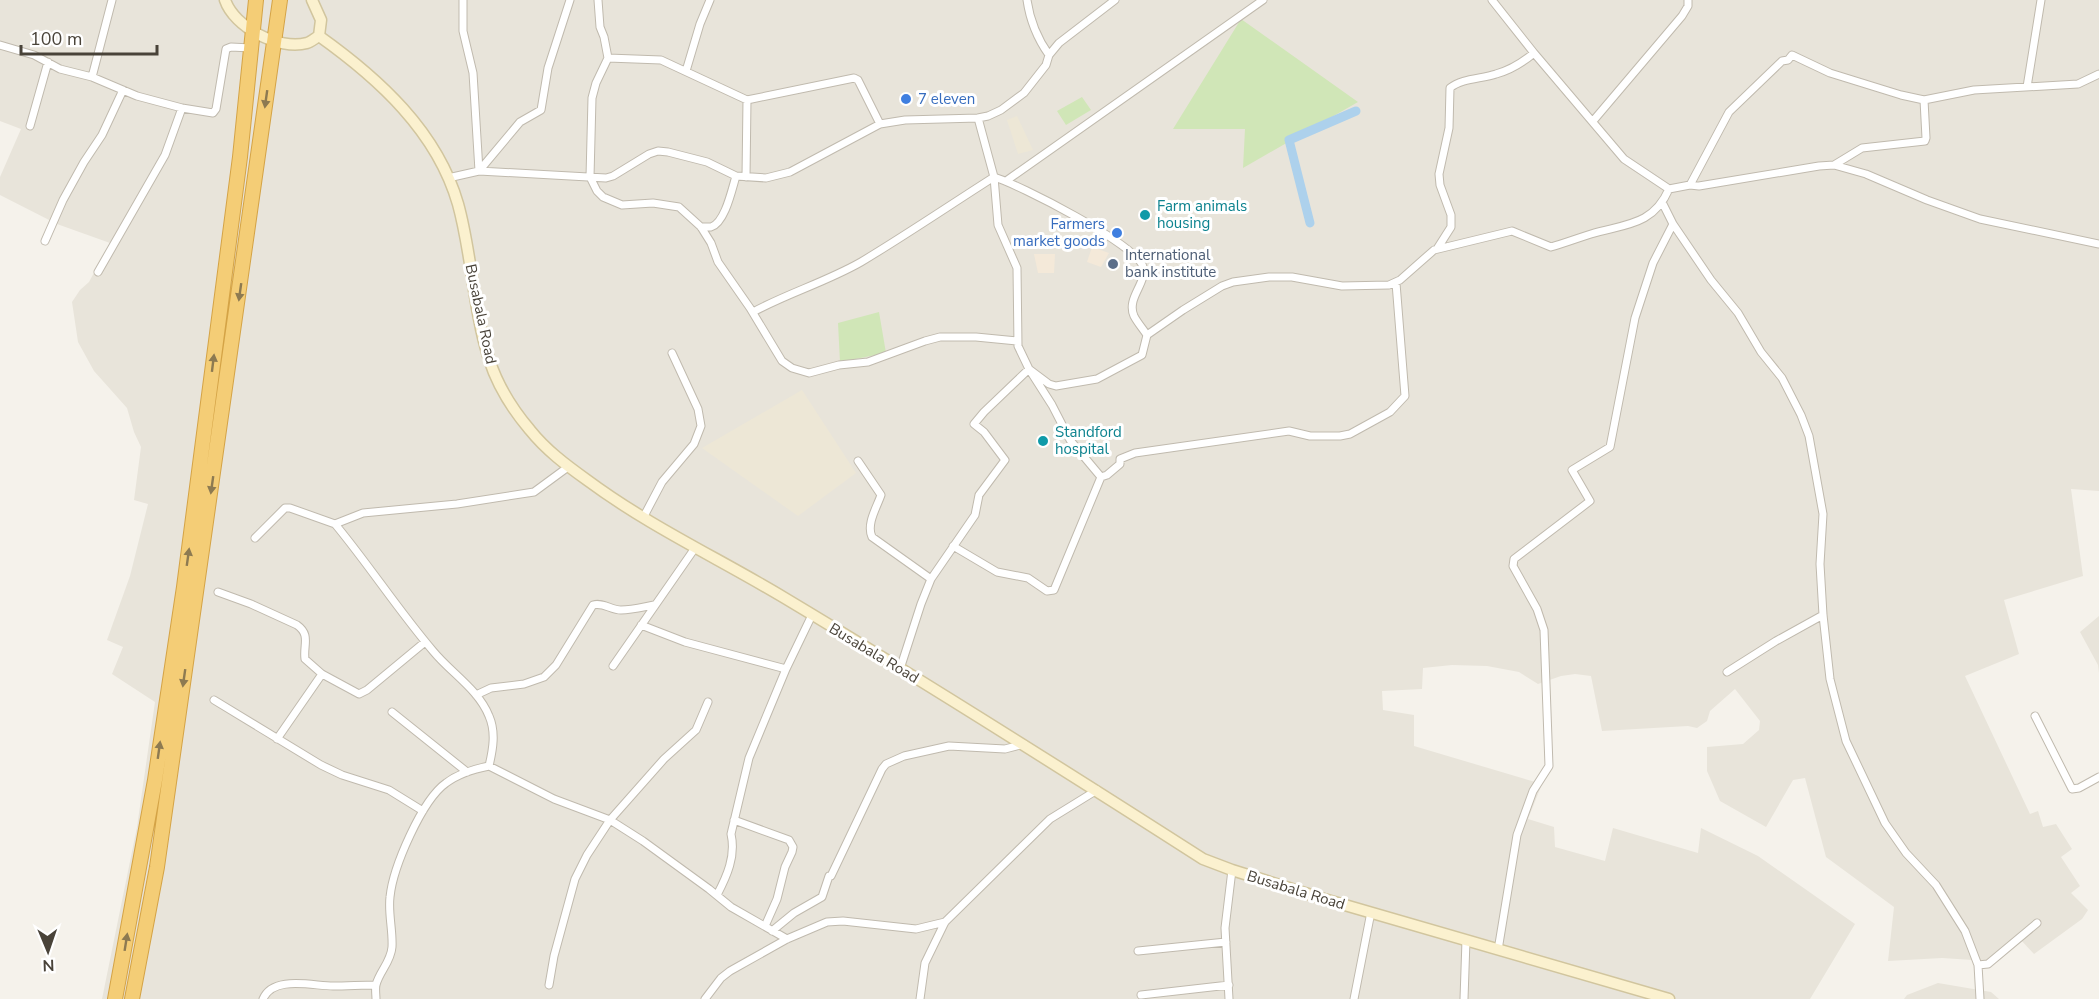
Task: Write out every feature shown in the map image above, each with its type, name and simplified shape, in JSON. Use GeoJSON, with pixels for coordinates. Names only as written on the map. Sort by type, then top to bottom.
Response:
{"type":"FeatureCollection","features":[{"type":"Feature","properties":{"kind":"highway"},"geometry":{"type":"LineString","coordinates":[[115,999],[155,780],[184,587],[240,156],[256,0]]}},
{"type":"Feature","properties":{"kind":"highway"},"geometry":{"type":"LineString","coordinates":[[132,999],[157,867],[280,0]]}},
{"type":"Feature","properties":{"kind":"street"},"geometry":{"type":"LineString","coordinates":[[92,77],[112,0]]}},
{"type":"Feature","properties":{"kind":"street"},"geometry":{"type":"LineString","coordinates":[[225,0],[235,17],[252,32],[291,45],[309,43],[319,36],[321,20],[312,0]]}},
{"type":"Feature","properties":{"kind":"street"},"geometry":{"type":"LineString","coordinates":[[463,0],[463,31],[473,73],[479,171]]}},
{"type":"Feature","properties":{"kind":"street"},"geometry":{"type":"LineString","coordinates":[[479,171],[520,122],[541,110],[548,68],[570,0]]}},
{"type":"Feature","properties":{"kind":"street"},"geometry":{"type":"LineString","coordinates":[[598,0],[600,27],[608,58],[593,93],[590,177],[597,191],[611,201],[622,205],[653,203],[679,207],[701,227],[718,262],[753,312],[782,361],[792,368],[809,373],[839,365],[868,362],[940,337],[976,337],[1017,341]]}},
{"type":"Feature","properties":{"kind":"street"},"geometry":{"type":"LineString","coordinates":[[686,71],[710,0]]}},
{"type":"Feature","properties":{"kind":"street"},"geometry":{"type":"LineString","coordinates":[[1027,0],[1029,15],[1049,55]]}},
{"type":"Feature","properties":{"kind":"street"},"geometry":{"type":"LineString","coordinates":[[448,177],[479,171],[590,177],[613,176],[658,151],[707,162],[736,177],[766,178],[790,172],[880,124],[935,118],[978,118],[1001,110],[1024,93],[1046,65],[1049,55],[1066,38],[1115,0]]}},
{"type":"Feature","properties":{"kind":"street"},"geometry":{"type":"LineString","coordinates":[[1006,181],[1263,0]]}},
{"type":"Feature","properties":{"kind":"street"},"geometry":{"type":"LineString","coordinates":[[1492,0],[1624,159],[1669,189],[1834,165],[1866,174],[1980,219],[2099,244]]}},
{"type":"Feature","properties":{"kind":"street"},"geometry":{"type":"LineString","coordinates":[[1593,121],[1682,16],[1688,6],[1688,0]]}},
{"type":"Feature","properties":{"kind":"street"},"geometry":{"type":"LineString","coordinates":[[2027,87],[2041,0]]}},
{"type":"Feature","properties":{"kind":"street","name":"Busabala Road"},"geometry":{"type":"LineString","coordinates":[[319,36],[348,56],[392,95],[428,142],[448,177],[457,201],[485,345],[494,374],[530,430],[568,467],[643,518],[812,615],[1024,744],[1203,859],[1371,912],[1669,999]]}},
{"type":"Feature","properties":{"kind":"street"},"geometry":{"type":"LineString","coordinates":[[0,45],[34,55],[60,69],[92,77],[137,96],[208,113],[215,111],[226,49],[231,46],[251,48]]}},
{"type":"Feature","properties":{"kind":"street"},"geometry":{"type":"LineString","coordinates":[[1437,249],[1452,227],[1451,215],[1440,185],[1439,174],[1449,128],[1450,88],[1457,83],[1498,74],[1520,64],[1534,53]]}},
{"type":"Feature","properties":{"kind":"street"},"geometry":{"type":"LineString","coordinates":[[1690,185],[1729,112],[1782,61],[1788,60],[1792,55],[1830,73],[1924,100],[1965,91],[2078,84],[2099,74]]}},
{"type":"Feature","properties":{"kind":"street"},"geometry":{"type":"LineString","coordinates":[[608,58],[626,60],[653,58],[747,100],[854,78],[858,80],[880,124]]}},
{"type":"Feature","properties":{"kind":"street"},"geometry":{"type":"LineString","coordinates":[[30,126],[48,62]]}},
{"type":"Feature","properties":{"kind":"street"},"geometry":{"type":"LineString","coordinates":[[45,241],[63,200],[102,135],[123,90]]}},
{"type":"Feature","properties":{"kind":"street"},"geometry":{"type":"LineString","coordinates":[[746,177],[747,100]]}},
{"type":"Feature","properties":{"kind":"street"},"geometry":{"type":"LineString","coordinates":[[1834,165],[1862,148],[1925,141],[1924,100]]}},
{"type":"Feature","properties":{"kind":"street"},"geometry":{"type":"LineString","coordinates":[[98,272],[165,155],[182,108]]}},
{"type":"Feature","properties":{"kind":"street"},"geometry":{"type":"LineString","coordinates":[[978,118],[993,177],[998,225],[1017,268],[1017,341],[1029,369],[1052,405],[1070,440],[1101,477]]}},
{"type":"Feature","properties":{"kind":"street"},"geometry":{"type":"LineString","coordinates":[[701,227],[711,227],[723,215],[736,177]]}},
{"type":"Feature","properties":{"kind":"street"},"geometry":{"type":"LineString","coordinates":[[753,312],[782,296],[821,283],[861,262],[993,177],[1006,181],[1070,213],[1140,261],[1144,271],[1132,300],[1133,311],[1147,335]]}},
{"type":"Feature","properties":{"kind":"street"},"geometry":{"type":"LineString","coordinates":[[1029,369],[1049,384],[1056,386],[1097,379],[1142,355],[1147,335],[1222,286],[1242,280],[1292,277],[1342,286],[1396,284],[1431,251],[1437,249],[1512,231],[1551,247],[1592,233],[1636,224],[1663,204],[1669,189]]}},
{"type":"Feature","properties":{"kind":"street"},"geometry":{"type":"LineString","coordinates":[[1663,204],[1672,224],[1711,280],[1738,313],[1761,352],[1782,378],[1801,415],[1809,436],[1823,514],[1820,564],[1823,615],[1830,680],[1846,741],[1885,823],[1906,853],[1936,885],[1965,931],[1978,964],[1980,999]]}},
{"type":"Feature","properties":{"kind":"street"},"geometry":{"type":"LineString","coordinates":[[1498,950],[1517,835],[1533,791],[1549,766],[1544,630],[1537,609],[1513,562],[1590,501],[1572,470],[1610,447],[1635,318],[1653,263],[1672,224]]}},
{"type":"Feature","properties":{"kind":"street"},"geometry":{"type":"LineString","coordinates":[[953,546],[997,572],[1028,578],[1047,591],[1054,590],[1101,477],[1114,470],[1120,464],[1120,459],[1135,453],[1226,442],[1281,432],[1295,431],[1310,436],[1340,436],[1350,434],[1390,412],[1405,396],[1396,284]]}},
{"type":"Feature","properties":{"kind":"street"},"geometry":{"type":"LineString","coordinates":[[643,518],[662,482],[694,444],[701,426],[699,409],[672,353]]}},
{"type":"Feature","properties":{"kind":"street"},"geometry":{"type":"LineString","coordinates":[[900,669],[921,604],[932,579],[975,515],[979,495],[1005,460],[984,432],[974,424],[1029,369]]}},
{"type":"Feature","properties":{"kind":"street"},"geometry":{"type":"LineString","coordinates":[[858,460],[881,495],[870,524],[869,532],[872,537],[932,579]]}},
{"type":"Feature","properties":{"kind":"street"},"geometry":{"type":"LineString","coordinates":[[335,524],[363,513],[457,504],[534,492],[568,467]]}},
{"type":"Feature","properties":{"kind":"street"},"geometry":{"type":"LineString","coordinates":[[255,538],[285,508],[335,524],[425,642],[476,695],[490,717],[493,748],[489,766]]}},
{"type":"Feature","properties":{"kind":"street"},"geometry":{"type":"LineString","coordinates":[[613,666],[695,548]]}},
{"type":"Feature","properties":{"kind":"street"},"geometry":{"type":"LineString","coordinates":[[218,592],[251,604],[302,629],[307,638],[305,659],[322,674],[355,692],[363,693],[425,642]]}},
{"type":"Feature","properties":{"kind":"street"},"geometry":{"type":"LineString","coordinates":[[476,695],[491,688],[524,684],[544,676],[556,665],[593,606],[601,604],[624,610],[654,605]]}},
{"type":"Feature","properties":{"kind":"street"},"geometry":{"type":"LineString","coordinates":[[717,895],[726,878],[732,854],[731,834],[749,758],[786,669],[812,615]]}},
{"type":"Feature","properties":{"kind":"street"},"geometry":{"type":"LineString","coordinates":[[1727,672],[1823,615]]}},
{"type":"Feature","properties":{"kind":"street"},"geometry":{"type":"LineString","coordinates":[[641,625],[684,642],[786,669]]}},
{"type":"Feature","properties":{"kind":"street"},"geometry":{"type":"LineString","coordinates":[[277,739],[322,674]]}},
{"type":"Feature","properties":{"kind":"street"},"geometry":{"type":"LineString","coordinates":[[214,700],[321,765],[389,790],[423,811]]}},
{"type":"Feature","properties":{"kind":"street"},"geometry":{"type":"LineString","coordinates":[[549,985],[554,956],[575,879],[587,855],[610,820],[664,759],[696,730],[708,702]]}},
{"type":"Feature","properties":{"kind":"street"},"geometry":{"type":"LineString","coordinates":[[392,712],[466,771]]}},
{"type":"Feature","properties":{"kind":"street"},"geometry":{"type":"LineString","coordinates":[[2035,716],[2072,789],[2079,788],[2099,777]]}},
{"type":"Feature","properties":{"kind":"street"},"geometry":{"type":"LineString","coordinates":[[769,928],[822,897],[829,876],[886,764],[904,756],[948,746],[1005,749],[1024,744]]}},
{"type":"Feature","properties":{"kind":"street"},"geometry":{"type":"LineString","coordinates":[[376,999],[376,985],[391,951],[390,896],[395,873],[423,811],[445,783],[466,771],[489,766],[554,799],[610,820],[643,841],[740,913],[787,939]]}},
{"type":"Feature","properties":{"kind":"street"},"geometry":{"type":"LineString","coordinates":[[920,999],[925,963],[945,922],[1050,819],[1097,790]]}},
{"type":"Feature","properties":{"kind":"street"},"geometry":{"type":"LineString","coordinates":[[734,820],[789,840],[793,847],[785,867],[769,928]]}},
{"type":"Feature","properties":{"kind":"street"},"geometry":{"type":"LineString","coordinates":[[1229,999],[1225,928],[1233,870]]}},
{"type":"Feature","properties":{"kind":"street"},"geometry":{"type":"LineString","coordinates":[[1354,999],[1371,912]]}},
{"type":"Feature","properties":{"kind":"street"},"geometry":{"type":"LineString","coordinates":[[705,999],[730,970],[818,925],[836,921],[909,929],[945,922]]}},
{"type":"Feature","properties":{"kind":"street"},"geometry":{"type":"LineString","coordinates":[[1978,964],[1988,964],[2037,923]]}},
{"type":"Feature","properties":{"kind":"street"},"geometry":{"type":"LineString","coordinates":[[1464,999],[1466,940]]}},
{"type":"Feature","properties":{"kind":"street"},"geometry":{"type":"LineString","coordinates":[[1138,951],[1226,942]]}},
{"type":"Feature","properties":{"kind":"street"},"geometry":{"type":"LineString","coordinates":[[263,999],[267,992],[286,984],[376,985]]}},
{"type":"Feature","properties":{"kind":"street"},"geometry":{"type":"LineString","coordinates":[[1141,994],[1229,985]]}},
{"type":"Feature","properties":{"kind":"shaded area"},"geometry":{"type":"Polygon","coordinates":[[[0,0],[2099,0],[2099,491],[2071,489],[2083,576],[2004,600],[2019,654],[1965,676],[2030,814],[2038,811],[2043,827],[2056,824],[2072,849],[2061,857],[2080,886],[2071,893],[2088,910],[2082,919],[2034,954],[2019,938],[1988,961],[1942,958],[1888,961],[1894,907],[1826,857],[1805,778],[1793,780],[1766,827],[1720,801],[1707,771],[1707,747],[1743,744],[1759,730],[1760,721],[1735,689],[1710,711],[1707,721],[1697,728],[1688,726],[1602,731],[1591,676],[1575,674],[1561,676],[1538,684],[1519,672],[1487,666],[1452,665],[1423,668],[1422,689],[1382,691],[1383,710],[1414,715],[1414,746],[1542,784],[1528,819],[1554,827],[1555,847],[1605,861],[1613,828],[1698,853],[1701,828],[1758,856],[1855,924],[1810,999],[102,999],[137,827],[155,702],[112,674],[123,647],[107,640],[130,576],[148,504],[134,500],[141,447],[127,408],[94,371],[78,342],[72,302],[89,282],[110,243],[57,224],[0,195],[0,177],[21,129],[0,121],[0,0]]]}},
{"type":"Feature","properties":{"kind":"shaded area"},"geometry":{"type":"Polygon","coordinates":[[[1017,116],[1033,150],[1018,154],[1007,120],[1017,116]]]}},
{"type":"Feature","properties":{"kind":"shaded area"},"geometry":{"type":"Polygon","coordinates":[[[1092,247],[1109,253],[1101,267],[1087,262],[1092,247]]]}},
{"type":"Feature","properties":{"kind":"shaded area"},"geometry":{"type":"Polygon","coordinates":[[[1034,254],[1055,254],[1054,273],[1038,273],[1034,254]]]}},
{"type":"Feature","properties":{"kind":"shaded area"},"geometry":{"type":"Polygon","coordinates":[[[802,390],[856,473],[798,516],[702,448],[802,390]]]}},
{"type":"Feature","properties":{"kind":"shaded area"},"geometry":{"type":"Polygon","coordinates":[[[2099,616],[2099,673],[2098,665],[2080,632],[2099,616]]]}},
{"type":"Feature","properties":{"kind":"shaded area"},"geometry":{"type":"Polygon","coordinates":[[[1938,983],[1991,992],[1999,999],[1904,999],[1907,995],[1938,983]]]}},
{"type":"Feature","properties":{"kind":"green space"},"geometry":{"type":"Polygon","coordinates":[[[1241,19],[1358,102],[1243,168],[1245,129],[1173,129],[1241,19]]]}},
{"type":"Feature","properties":{"kind":"green space"},"geometry":{"type":"Polygon","coordinates":[[[1082,97],[1091,110],[1066,125],[1057,111],[1082,97]]]}},
{"type":"Feature","properties":{"kind":"green space"},"geometry":{"type":"Polygon","coordinates":[[[879,312],[886,353],[840,362],[838,323],[879,312]]]}},
{"type":"Feature","properties":{"kind":"waterway"},"geometry":{"type":"LineString","coordinates":[[1310,223],[1289,140],[1356,111]]}},
{"type":"Feature","properties":{"kind":"place","name":"7 eleven"},"geometry":{"type":"Point","coordinates":[906,99]}},
{"type":"Feature","properties":{"kind":"place","name":"Farm animals housing"},"geometry":{"type":"Point","coordinates":[1145,215]}},
{"type":"Feature","properties":{"kind":"place","name":"Farmers market goods"},"geometry":{"type":"Point","coordinates":[1117,233]}},
{"type":"Feature","properties":{"kind":"place","name":"International bank institute"},"geometry":{"type":"Point","coordinates":[1113,264]}},
{"type":"Feature","properties":{"kind":"place","name":"Standford hospital"},"geometry":{"type":"Point","coordinates":[1043,441]}}]}
